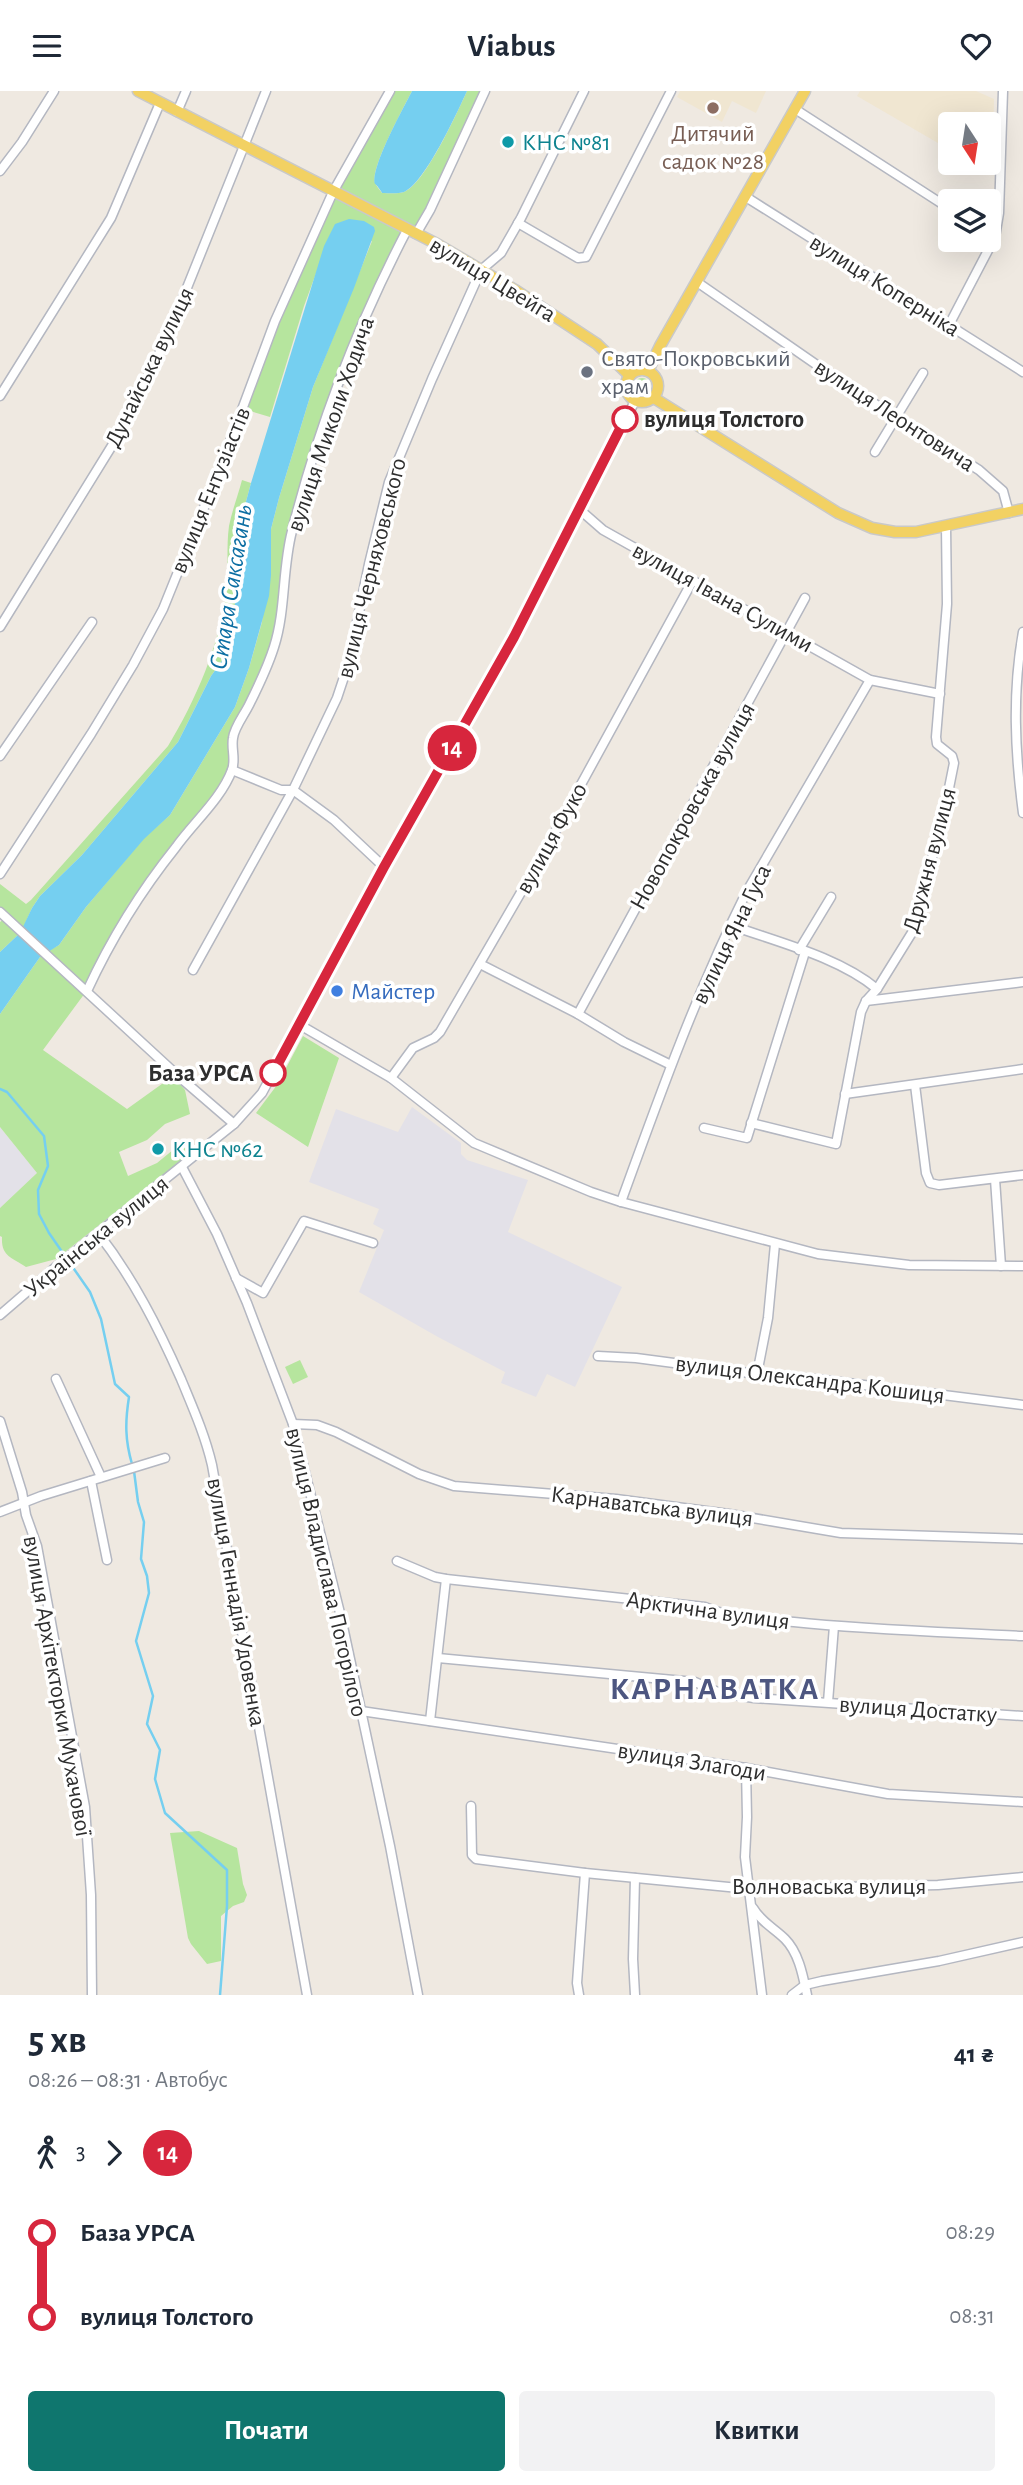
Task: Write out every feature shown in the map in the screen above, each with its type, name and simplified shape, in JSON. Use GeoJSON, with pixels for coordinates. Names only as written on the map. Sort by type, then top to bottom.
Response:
{"type":"FeatureCollection","features":[{"type":"Feature","properties":{"kind":"main road","name":"вулиця Цвейга"},"geometry":{"type":"LineString","coordinates":[[138,91],[481,270],[597,344],[630,376]]}},
{"type":"Feature","properties":{"kind":"main road"},"geometry":{"type":"LineString","coordinates":[[648,371],[795,109],[800,93]]}},
{"type":"Feature","properties":{"kind":"main road"},"geometry":{"type":"LineString","coordinates":[[636,371],[648,371],[659,383],[658,391],[654,398],[645,403],[635,401],[626,390],[630,376],[636,371]]}},
{"type":"Feature","properties":{"kind":"main road"},"geometry":{"type":"LineString","coordinates":[[654,398],[838,513],[862,525],[906,533],[1023,509]]}},
{"type":"Feature","properties":{"kind":"street"},"geometry":{"type":"LineString","coordinates":[[1,168],[22,142],[54,91]]}},
{"type":"Feature","properties":{"kind":"street"},"geometry":{"type":"LineString","coordinates":[[177,112],[186,91]]}},
{"type":"Feature","properties":{"kind":"street","name":"Дунайська вулиця"},"geometry":{"type":"LineString","coordinates":[[0,627],[126,423],[168,335],[267,91]]}},
{"type":"Feature","properties":{"kind":"street","name":"вулиця Ентузіастів"},"geometry":{"type":"LineString","coordinates":[[0,874],[133,666],[163,608],[224,458],[275,321],[333,192],[390,91]]}},
{"type":"Feature","properties":{"kind":"street","name":"вулиця Миколи Ходича"},"geometry":{"type":"LineString","coordinates":[[87,991],[127,913],[211,804],[232,770],[235,761],[233,738],[274,645],[291,534],[307,476],[332,404],[382,278],[429,210],[485,91]]}},
{"type":"Feature","properties":{"kind":"street","name":"вулиця Черняховського"},"geometry":{"type":"LineString","coordinates":[[193,970],[293,790],[337,698],[348,665],[389,482],[421,404],[481,270],[500,253],[518,223],[584,91]]}},
{"type":"Feature","properties":{"kind":"street"},"geometry":{"type":"LineString","coordinates":[[518,223],[578,258],[586,257],[671,91]]}},
{"type":"Feature","properties":{"kind":"street"},"geometry":{"type":"LineString","coordinates":[[1000,189],[1003,91]]}},
{"type":"Feature","properties":{"kind":"street"},"geometry":{"type":"LineString","coordinates":[[0,396],[111,218],[160,103]]}},
{"type":"Feature","properties":{"kind":"street"},"geometry":{"type":"LineString","coordinates":[[795,109],[938,201]]}},
{"type":"Feature","properties":{"kind":"street","name":"вулиця Коперніка"},"geometry":{"type":"LineString","coordinates":[[746,197],[1023,372]]}},
{"type":"Feature","properties":{"kind":"street"},"geometry":{"type":"LineString","coordinates":[[949,325],[984,252]]}},
{"type":"Feature","properties":{"kind":"street","name":"вулиця Леонтовича"},"geometry":{"type":"LineString","coordinates":[[697,282],[853,390],[993,480],[1003,491],[1009,513]]}},
{"type":"Feature","properties":{"kind":"street"},"geometry":{"type":"LineString","coordinates":[[875,452],[923,373]]}},
{"type":"Feature","properties":{"kind":"street","name":"Українська вулиця"},"geometry":{"type":"LineString","coordinates":[[0,1315],[234,1123],[262,1093],[384,867],[508,648],[635,401]]}},
{"type":"Feature","properties":{"kind":"street","name":"вулиця Івана Сулими"},"geometry":{"type":"LineString","coordinates":[[579,509],[603,530],[870,680]]}},
{"type":"Feature","properties":{"kind":"street","name":"Дружня вулиця"},"geometry":{"type":"LineString","coordinates":[[751,1123],[836,1144],[861,1013],[866,1001],[877,989],[913,931],[954,763],[952,756],[937,744],[936,737],[948,579],[946,526]]}},
{"type":"Feature","properties":{"kind":"street","name":"вулиця Фуко"},"geometry":{"type":"LineString","coordinates":[[391,1078],[413,1048],[434,1038],[440,1032],[693,580]]}},
{"type":"Feature","properties":{"kind":"street","name":"Новопокровська вулиця"},"geometry":{"type":"LineString","coordinates":[[578,1014],[805,598]]}},
{"type":"Feature","properties":{"kind":"street"},"geometry":{"type":"LineString","coordinates":[[0,757],[92,622]]}},
{"type":"Feature","properties":{"kind":"street"},"geometry":{"type":"LineString","coordinates":[[1023,632],[1018,656],[1014,716],[1016,766],[1023,813]]}},
{"type":"Feature","properties":{"kind":"street"},"geometry":{"type":"LineString","coordinates":[[870,680],[940,694]]}},
{"type":"Feature","properties":{"kind":"street","name":"вулиця Яна Гуса"},"geometry":{"type":"LineString","coordinates":[[621,1202],[671,1065],[730,925],[747,891],[870,680]]}},
{"type":"Feature","properties":{"kind":"street"},"geometry":{"type":"LineString","coordinates":[[232,770],[281,790],[293,790],[334,821],[384,867]]}},
{"type":"Feature","properties":{"kind":"street"},"geometry":{"type":"LineString","coordinates":[[704,1128],[747,1138],[802,951],[831,897]]}},
{"type":"Feature","properties":{"kind":"street"},"geometry":{"type":"LineString","coordinates":[[1,915],[49,955],[176,1074],[234,1123]]}},
{"type":"Feature","properties":{"kind":"street"},"geometry":{"type":"LineString","coordinates":[[730,925],[802,951],[865,979],[877,989]]}},
{"type":"Feature","properties":{"kind":"street"},"geometry":{"type":"LineString","coordinates":[[480,964],[671,1065]]}},
{"type":"Feature","properties":{"kind":"street"},"geometry":{"type":"LineString","coordinates":[[866,1001],[1023,982]]}},
{"type":"Feature","properties":{"kind":"street"},"geometry":{"type":"LineString","coordinates":[[300,1025],[391,1078],[474,1143],[621,1202],[818,1254],[909,1265],[1023,1266]]}},
{"type":"Feature","properties":{"kind":"street"},"geometry":{"type":"LineString","coordinates":[[845,1094],[1023,1069]]}},
{"type":"Feature","properties":{"kind":"street"},"geometry":{"type":"LineString","coordinates":[[915,1085],[926,1173],[930,1183],[935,1185],[1023,1175]]}},
{"type":"Feature","properties":{"kind":"street","name":"вулиця Владислава Погорілого"},"geometry":{"type":"LineString","coordinates":[[182,1167],[236,1277],[293,1424],[341,1617],[390,1846],[418,1995]]}},
{"type":"Feature","properties":{"kind":"street"},"geometry":{"type":"LineString","coordinates":[[995,1179],[1001,1266]]}},
{"type":"Feature","properties":{"kind":"street"},"geometry":{"type":"LineString","coordinates":[[236,1277],[263,1293],[304,1221],[373,1243]]}},
{"type":"Feature","properties":{"kind":"street","name":"вулиця Геннадія Удовенка"},"geometry":{"type":"LineString","coordinates":[[98,1233],[121,1262],[145,1302],[205,1433],[307,1995]]}},
{"type":"Feature","properties":{"kind":"street"},"geometry":{"type":"LineString","coordinates":[[757,1374],[768,1318],[775,1244]]}},
{"type":"Feature","properties":{"kind":"street","name":"вулиця Олександра Кошиця"},"geometry":{"type":"LineString","coordinates":[[597,1356],[636,1357],[1023,1405]]}},
{"type":"Feature","properties":{"kind":"street"},"geometry":{"type":"LineString","coordinates":[[56,1379],[101,1477]]}},
{"type":"Feature","properties":{"kind":"street","name":"вулиця Архітекторки Мухачової"},"geometry":{"type":"LineString","coordinates":[[0,1421],[37,1546],[85,1807],[91,1895],[92,1995]]}},
{"type":"Feature","properties":{"kind":"street","name":"Карнаватська вулиця"},"geometry":{"type":"LineString","coordinates":[[293,1424],[317,1425],[336,1431],[419,1474],[454,1486],[616,1499],[841,1533],[1023,1539]]}},
{"type":"Feature","properties":{"kind":"street","name":"вулиця Архітекторки Мухачової"},"geometry":{"type":"LineString","coordinates":[[0,1512],[165,1458]]}},
{"type":"Feature","properties":{"kind":"street"},"geometry":{"type":"LineString","coordinates":[[91,1481],[107,1560]]}},
{"type":"Feature","properties":{"kind":"street","name":"Арктична вулиця"},"geometry":{"type":"LineString","coordinates":[[397,1561],[446,1579],[690,1605],[740,1616],[834,1626],[1023,1636]]}},
{"type":"Feature","properties":{"kind":"street"},"geometry":{"type":"LineString","coordinates":[[430,1721],[446,1579]]}},
{"type":"Feature","properties":{"kind":"street"},"geometry":{"type":"LineString","coordinates":[[828,1703],[834,1626]]}},
{"type":"Feature","properties":{"kind":"street","name":"вулиця Достатку"},"geometry":{"type":"LineString","coordinates":[[438,1658],[695,1682],[720,1693],[754,1698],[1023,1716]]}},
{"type":"Feature","properties":{"kind":"street","name":"вулиця Злагоди"},"geometry":{"type":"LineString","coordinates":[[361,1711],[746,1768],[888,1794],[1023,1802]]}},
{"type":"Feature","properties":{"kind":"street"},"geometry":{"type":"LineString","coordinates":[[746,1768],[745,1857],[762,1995]]}},
{"type":"Feature","properties":{"kind":"street","name":"Волноваська вулиця"},"geometry":{"type":"LineString","coordinates":[[471,1806],[471,1849],[476,1859],[749,1889],[938,1885],[1023,1877]]}},
{"type":"Feature","properties":{"kind":"street"},"geometry":{"type":"LineString","coordinates":[[579,1995],[577,1983],[585,1873]]}},
{"type":"Feature","properties":{"kind":"street"},"geometry":{"type":"LineString","coordinates":[[635,1878],[635,1995]]}},
{"type":"Feature","properties":{"kind":"street"},"geometry":{"type":"LineString","coordinates":[[750,1903],[759,1917],[793,1949],[806,1990]]}},
{"type":"Feature","properties":{"kind":"street"},"geometry":{"type":"LineString","coordinates":[[792,1995],[838,1977],[939,1961],[1023,1942]]}},
{"type":"Feature","properties":{"kind":"shaded area","name":"Дитячий садок №28"},"geometry":{"type":"Polygon","coordinates":[[[680,91],[766,91],[756,113],[732,101],[722,122],[677,97],[680,91]]]}},
{"type":"Feature","properties":{"kind":"shaded area"},"geometry":{"type":"Polygon","coordinates":[[[860,91],[976,91],[994,99],[994,112],[938,112],[938,143],[857,96],[860,91]]]}},
{"type":"Feature","properties":{"kind":"shaded area"},"geometry":{"type":"Polygon","coordinates":[[[412,1107],[461,1143],[461,1154],[467,1160],[528,1180],[508,1232],[622,1287],[575,1387],[547,1374],[536,1397],[501,1383],[505,1372],[359,1292],[384,1230],[373,1224],[379,1209],[309,1182],[336,1109],[398,1132],[412,1107]]]}},
{"type":"Feature","properties":{"kind":"shaded area"},"geometry":{"type":"Polygon","coordinates":[[[0,1127],[37,1173],[0,1208],[0,1127]]]}},
{"type":"Feature","properties":{"kind":"green space"},"geometry":{"type":"Polygon","coordinates":[[[390,91],[412,91],[389,137],[375,175],[375,183],[382,193],[402,193],[412,186],[440,147],[467,91],[485,91],[422,224],[407,230],[332,404],[291,534],[274,645],[233,738],[232,770],[127,913],[88,989],[48,951],[59,945],[86,907],[144,838],[170,815],[235,707],[249,668],[262,622],[271,529],[279,498],[313,387],[372,241],[318,268],[270,417],[243,409],[275,321],[333,192],[390,91]]]}},
{"type":"Feature","properties":{"kind":"green space"},"geometry":{"type":"Polygon","coordinates":[[[642,378],[648,380],[648,392],[642,394],[636,392],[634,386],[636,380],[642,378]]]}},
{"type":"Feature","properties":{"kind":"green space"},"geometry":{"type":"Polygon","coordinates":[[[242,480],[251,483],[244,509],[243,540],[232,627],[224,658],[211,676],[178,742],[82,855],[40,896],[23,928],[0,908],[0,884],[26,904],[31,900],[168,746],[188,710],[219,631],[227,583],[229,526],[242,480]]]}},
{"type":"Feature","properties":{"kind":"green space"},"geometry":{"type":"Polygon","coordinates":[[[4,919],[20,933],[0,952],[0,922],[4,919]]]}},
{"type":"Feature","properties":{"kind":"green space"},"geometry":{"type":"Polygon","coordinates":[[[45,954],[85,993],[43,1050],[127,1109],[173,1076],[185,1090],[190,1114],[165,1124],[147,1140],[119,1152],[128,1176],[157,1163],[179,1145],[185,1147],[187,1156],[56,1259],[26,1267],[5,1252],[0,1236],[0,1208],[37,1173],[0,1127],[0,1014],[40,957],[45,954]]]}},
{"type":"Feature","properties":{"kind":"green space"},"geometry":{"type":"Polygon","coordinates":[[[303,1036],[339,1058],[308,1147],[256,1113],[277,1085],[303,1036]]]}},
{"type":"Feature","properties":{"kind":"green space"},"geometry":{"type":"Polygon","coordinates":[[[300,1360],[308,1377],[293,1384],[285,1367],[300,1360]]]}},
{"type":"Feature","properties":{"kind":"green space"},"geometry":{"type":"Polygon","coordinates":[[[199,1831],[237,1848],[247,1895],[244,1902],[233,1906],[221,1916],[221,1961],[207,1964],[188,1938],[170,1833],[199,1831]]]}},
{"type":"Feature","properties":{"kind":"water"},"geometry":{"type":"Polygon","coordinates":[[[412,91],[467,91],[440,146],[421,176],[404,192],[382,193],[375,184],[378,165],[412,91]]]}},
{"type":"Feature","properties":{"kind":"water"},"geometry":{"type":"Polygon","coordinates":[[[349,219],[364,221],[374,227],[375,231],[313,387],[279,498],[271,529],[269,596],[235,707],[170,815],[144,839],[86,907],[59,945],[40,957],[0,1014],[0,952],[20,933],[40,896],[82,855],[178,742],[211,676],[224,658],[232,627],[243,540],[244,509],[251,483],[324,246],[335,224],[349,219]]]}},
{"type":"Feature","properties":{"kind":"waterway"},"geometry":{"type":"LineString","coordinates":[[0,1089],[7,1092],[44,1136],[48,1166],[38,1190],[39,1214],[90,1292],[101,1319],[115,1384],[129,1397],[126,1431],[132,1464]]}},
{"type":"Feature","properties":{"kind":"waterway"},"geometry":{"type":"LineString","coordinates":[[134,1471],[144,1522],[141,1559],[149,1593],[136,1641],[153,1696],[147,1724],[160,1750],[155,1779],[165,1813],[227,1870],[220,1995]]}},
{"type":"Feature","properties":{"kind":"bus line","name":"14"},"geometry":{"type":"LineString","coordinates":[[273,1073],[384,867],[514,637],[625,419]]}},
{"type":"Feature","properties":{"kind":"place","name":"Дитячий садок №28"},"geometry":{"type":"Point","coordinates":[713,108]}},
{"type":"Feature","properties":{"kind":"place","name":"КНС №81"},"geometry":{"type":"Point","coordinates":[508,142]}},
{"type":"Feature","properties":{"kind":"place","name":"Свято-Покровський храм"},"geometry":{"type":"Point","coordinates":[587,372]}},
{"type":"Feature","properties":{"kind":"place","name":"вулиця Толстого"},"geometry":{"type":"Point","coordinates":[625,419]}},
{"type":"Feature","properties":{"kind":"place","name":"Майстер"},"geometry":{"type":"Point","coordinates":[337,991]}},
{"type":"Feature","properties":{"kind":"place","name":"База УРСА"},"geometry":{"type":"Point","coordinates":[273,1073]}},
{"type":"Feature","properties":{"kind":"place","name":"КНС №62"},"geometry":{"type":"Point","coordinates":[158,1149]}},
{"type":"Feature","properties":{"kind":"district","name":"КАРНАВАТКА"},"geometry":{"type":"Point","coordinates":[715,1688]}},
{"type":"Feature","properties":{"kind":"water label","name":"Стара Саксагань"},"geometry":{"type":"Point","coordinates":[230,587]}}]}
